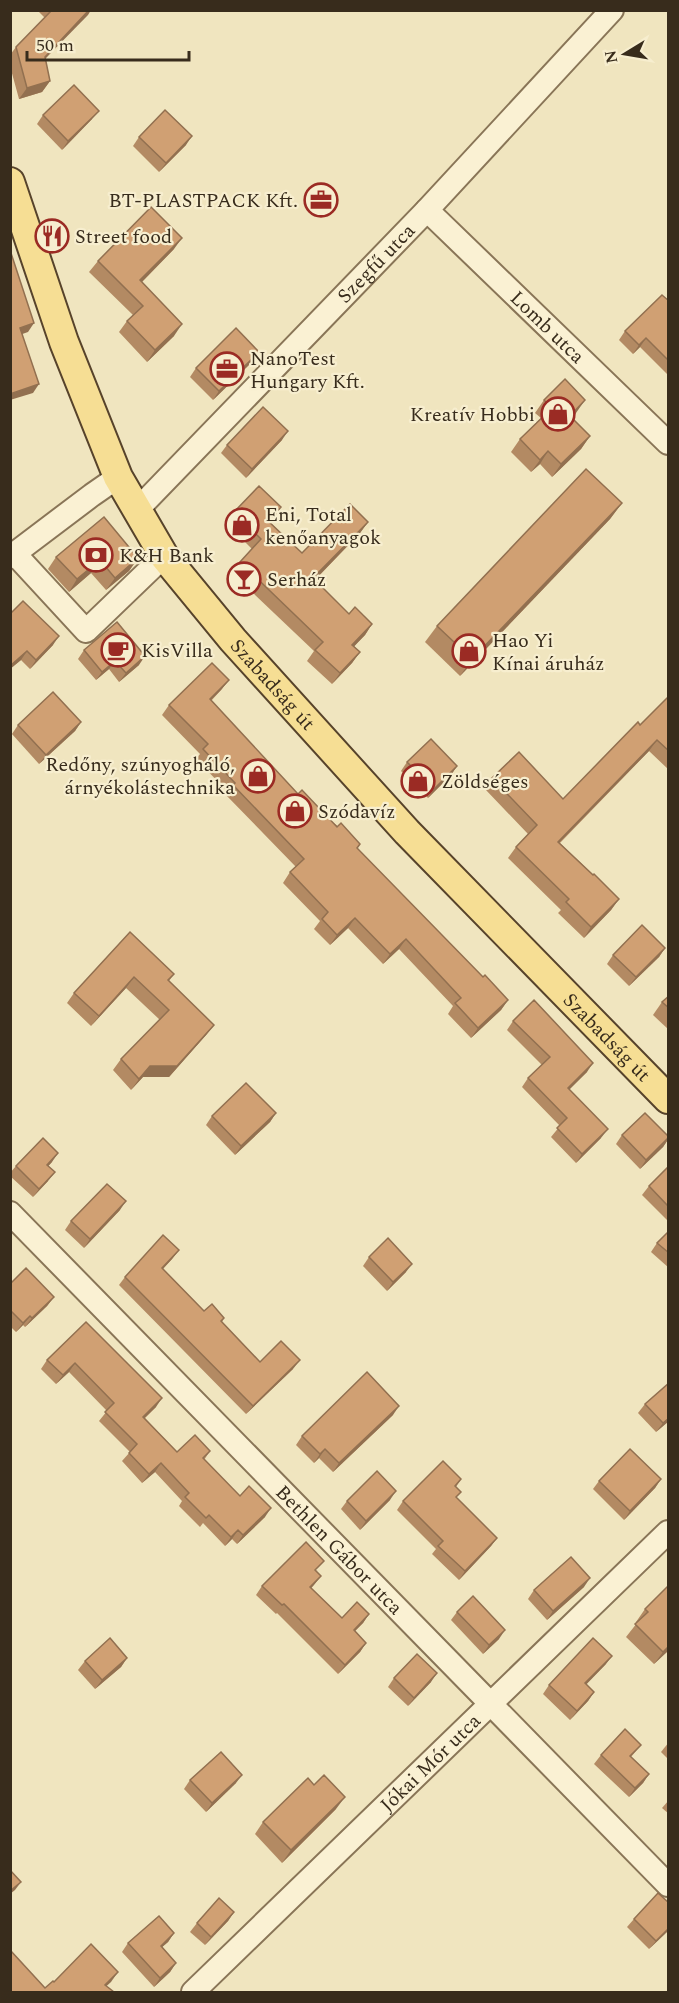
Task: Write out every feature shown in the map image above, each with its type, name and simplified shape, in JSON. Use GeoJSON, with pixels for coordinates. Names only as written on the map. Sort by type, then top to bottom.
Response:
{"type":"FeatureCollection","features":[{"type":"Feature","properties":{"kind":"main road","name":"Szabadság út"},"geometry":{"type":"LineString","coordinates":[[10,182],[64,342],[118,477],[164,556],[233,640],[407,832],[669,1099]]}},
{"type":"Feature","properties":{"kind":"street","name":"Szegfű utca"},"geometry":{"type":"LineString","coordinates":[[136,511],[427,210],[612,10]]}},
{"type":"Feature","properties":{"kind":"street","name":"Lomb utca"},"geometry":{"type":"LineString","coordinates":[[427,210],[669,444]]}},
{"type":"Feature","properties":{"kind":"street"},"geometry":{"type":"LineString","coordinates":[[118,477],[13,556],[86,631],[164,556]]}},
{"type":"Feature","properties":{"kind":"street","name":"Bethlen Gábor utca"},"geometry":{"type":"LineString","coordinates":[[10,1213],[669,1885]]}},
{"type":"Feature","properties":{"kind":"street","name":"Jókai Mór utca"},"geometry":{"type":"LineString","coordinates":[[193,1992],[669,1532]]}},
{"type":"Feature","properties":{"kind":"building"},"geometry":{"type":"Polygon","coordinates":[[[52,10],[89,10],[45,57],[50,81],[27,88],[16,47],[52,10]]]}},
{"type":"Feature","properties":{"kind":"building"},"geometry":{"type":"Polygon","coordinates":[[[74,85],[99,111],[68,141],[43,115],[74,85]]]}},
{"type":"Feature","properties":{"kind":"building"},"geometry":{"type":"Polygon","coordinates":[[[165,110],[192,136],[166,163],[139,137],[165,110]]]}},
{"type":"Feature","properties":{"kind":"building"},"geometry":{"type":"Polygon","coordinates":[[[151,207],[182,238],[140,280],[182,324],[155,350],[127,321],[143,306],[98,261],[151,207]]]}},
{"type":"Feature","properties":{"kind":"building"},"geometry":{"type":"Polygon","coordinates":[[[10,250],[34,323],[20,328],[39,384],[10,394],[10,250]]]}},
{"type":"Feature","properties":{"kind":"building"},"geometry":{"type":"Polygon","coordinates":[[[662,295],[669,301],[669,361],[646,338],[639,345],[625,331],[662,295]]]}},
{"type":"Feature","properties":{"kind":"building"},"geometry":{"type":"Polygon","coordinates":[[[236,328],[259,352],[219,391],[196,368],[236,328]]]}},
{"type":"Feature","properties":{"kind":"building"},"geometry":{"type":"Polygon","coordinates":[[[565,379],[585,400],[570,416],[590,436],[561,464],[548,451],[540,460],[520,439],[552,408],[544,400],[565,379]]]}},
{"type":"Feature","properties":{"kind":"building"},"geometry":{"type":"Polygon","coordinates":[[[263,407],[288,431],[252,469],[227,445],[263,407]]]}},
{"type":"Feature","properties":{"kind":"building"},"geometry":{"type":"Polygon","coordinates":[[[586,469],[622,503],[472,659],[437,626],[586,469]]]}},
{"type":"Feature","properties":{"kind":"building"},"geometry":{"type":"Polygon","coordinates":[[[259,486],[281,507],[268,521],[302,553],[350,504],[368,522],[313,578],[349,614],[355,607],[372,624],[352,645],[360,652],[340,673],[315,650],[323,642],[240,562],[261,539],[234,512],[259,486]]]}},
{"type":"Feature","properties":{"kind":"building"},"geometry":{"type":"Polygon","coordinates":[[[104,517],[138,558],[115,578],[100,560],[77,579],[56,557],[104,517]]]}},
{"type":"Feature","properties":{"kind":"building"},"geometry":{"type":"Polygon","coordinates":[[[23,601],[59,636],[36,660],[27,651],[10,666],[10,614],[23,601]]]}},
{"type":"Feature","properties":{"kind":"building"},"geometry":{"type":"Polygon","coordinates":[[[117,622],[145,656],[126,673],[115,661],[102,672],[84,650],[117,622]]]}},
{"type":"Feature","properties":{"kind":"building"},"geometry":{"type":"Polygon","coordinates":[[[212,663],[229,680],[210,699],[298,794],[302,790],[337,827],[341,823],[360,844],[357,848],[508,1000],[478,1028],[455,1003],[461,998],[406,939],[390,954],[355,918],[337,935],[322,919],[328,912],[290,872],[304,859],[233,785],[235,783],[203,749],[208,744],[169,705],[212,663]]]}},
{"type":"Feature","properties":{"kind":"building"},"geometry":{"type":"Polygon","coordinates":[[[53,692],[81,722],[46,755],[18,725],[53,692]]]}},
{"type":"Feature","properties":{"kind":"building"},"geometry":{"type":"Polygon","coordinates":[[[669,696],[669,751],[657,740],[558,842],[619,899],[591,927],[566,902],[569,899],[516,847],[537,825],[492,778],[519,752],[563,799],[638,722],[640,725],[669,696]]]}},
{"type":"Feature","properties":{"kind":"building"},"geometry":{"type":"Polygon","coordinates":[[[431,739],[457,766],[434,789],[407,762],[431,739]]]}},
{"type":"Feature","properties":{"kind":"building"},"geometry":{"type":"Polygon","coordinates":[[[642,925],[665,948],[636,977],[613,955],[642,925]]]}},
{"type":"Feature","properties":{"kind":"building"},"geometry":{"type":"Polygon","coordinates":[[[130,932],[174,974],[168,980],[214,1025],[177,1066],[150,1066],[139,1079],[121,1059],[169,1010],[134,977],[99,1016],[74,993],[130,932]]]}},
{"type":"Feature","properties":{"kind":"building"},"geometry":{"type":"Polygon","coordinates":[[[669,996],[669,1008],[662,1002],[669,996]]]}},
{"type":"Feature","properties":{"kind":"building"},"geometry":{"type":"Polygon","coordinates":[[[534,1000],[593,1063],[568,1088],[608,1129],[582,1154],[557,1128],[567,1118],[528,1078],[550,1057],[513,1021],[534,1000]]]}},
{"type":"Feature","properties":{"kind":"building"},"geometry":{"type":"Polygon","coordinates":[[[246,1083],[276,1113],[241,1146],[212,1116],[246,1083]]]}},
{"type":"Feature","properties":{"kind":"building"},"geometry":{"type":"Polygon","coordinates":[[[645,1113],[669,1137],[646,1160],[622,1135],[645,1113]]]}},
{"type":"Feature","properties":{"kind":"building"},"geometry":{"type":"Polygon","coordinates":[[[43,1138],[58,1153],[47,1165],[55,1172],[39,1189],[16,1166],[43,1138]]]}},
{"type":"Feature","properties":{"kind":"building"},"geometry":{"type":"Polygon","coordinates":[[[667,1168],[669,1169],[669,1207],[649,1186],[667,1168]]]}},
{"type":"Feature","properties":{"kind":"building"},"geometry":{"type":"Polygon","coordinates":[[[107,1184],[126,1201],[90,1239],[71,1221],[107,1184]]]}},
{"type":"Feature","properties":{"kind":"building"},"geometry":{"type":"Polygon","coordinates":[[[669,1231],[669,1253],[657,1243],[669,1231]]]}},
{"type":"Feature","properties":{"kind":"building"},"geometry":{"type":"Polygon","coordinates":[[[163,1235],[179,1250],[162,1268],[204,1311],[212,1304],[224,1318],[221,1321],[260,1362],[281,1341],[300,1360],[253,1406],[125,1277],[163,1235]]]}},
{"type":"Feature","properties":{"kind":"building"},"geometry":{"type":"Polygon","coordinates":[[[388,1238],[412,1264],[393,1282],[369,1257],[388,1238]]]}},
{"type":"Feature","properties":{"kind":"building"},"geometry":{"type":"Polygon","coordinates":[[[26,1268],[54,1297],[32,1318],[30,1316],[23,1323],[10,1310],[10,1284],[26,1268]]]}},
{"type":"Feature","properties":{"kind":"building"},"geometry":{"type":"Polygon","coordinates":[[[86,1322],[162,1398],[143,1417],[177,1452],[195,1435],[210,1451],[203,1458],[240,1496],[249,1486],[271,1508],[243,1535],[238,1530],[231,1537],[209,1515],[206,1518],[185,1497],[189,1493],[161,1463],[149,1474],[129,1453],[137,1444],[105,1412],[114,1403],[75,1363],[63,1375],[47,1360],[86,1322]]]}},
{"type":"Feature","properties":{"kind":"building"},"geometry":{"type":"Polygon","coordinates":[[[367,1372],[399,1406],[339,1463],[325,1449],[320,1454],[302,1436],[367,1372]]]}},
{"type":"Feature","properties":{"kind":"building"},"geometry":{"type":"Polygon","coordinates":[[[669,1383],[669,1418],[663,1423],[645,1404],[669,1383]]]}},
{"type":"Feature","properties":{"kind":"building"},"geometry":{"type":"Polygon","coordinates":[[[630,1449],[661,1479],[630,1511],[599,1481],[630,1449]]]}},
{"type":"Feature","properties":{"kind":"building"},"geometry":{"type":"Polygon","coordinates":[[[443,1461],[461,1479],[455,1486],[461,1492],[456,1497],[497,1538],[465,1571],[438,1546],[443,1541],[403,1501],[443,1461]]]}},
{"type":"Feature","properties":{"kind":"building"},"geometry":{"type":"Polygon","coordinates":[[[377,1471],[396,1491],[366,1521],[347,1501],[377,1471]]]}},
{"type":"Feature","properties":{"kind":"building"},"geometry":{"type":"Polygon","coordinates":[[[306,1542],[324,1561],[315,1570],[321,1576],[310,1587],[342,1618],[357,1602],[369,1614],[354,1630],[366,1643],[345,1665],[284,1604],[282,1605],[262,1586],[306,1542]]]}},
{"type":"Feature","properties":{"kind":"building"},"geometry":{"type":"Polygon","coordinates":[[[571,1557],[590,1578],[553,1611],[534,1590],[571,1557]]]}},
{"type":"Feature","properties":{"kind":"building"},"geometry":{"type":"Polygon","coordinates":[[[669,1585],[669,1646],[663,1652],[635,1624],[648,1612],[645,1609],[669,1585]]]}},
{"type":"Feature","properties":{"kind":"building"},"geometry":{"type":"Polygon","coordinates":[[[473,1596],[505,1630],[489,1645],[457,1612],[473,1596]]]}},
{"type":"Feature","properties":{"kind":"building"},"geometry":{"type":"Polygon","coordinates":[[[110,1638],[127,1658],[102,1680],[85,1661],[110,1638]]]}},
{"type":"Feature","properties":{"kind":"building"},"geometry":{"type":"Polygon","coordinates":[[[593,1638],[612,1656],[585,1683],[594,1692],[577,1711],[549,1685],[593,1638]]]}},
{"type":"Feature","properties":{"kind":"building"},"geometry":{"type":"Polygon","coordinates":[[[417,1654],[437,1673],[414,1698],[394,1678],[417,1654]]]}},
{"type":"Feature","properties":{"kind":"building"},"geometry":{"type":"Polygon","coordinates":[[[625,1729],[641,1745],[630,1756],[649,1774],[635,1788],[601,1755],[625,1729]]]}},
{"type":"Feature","properties":{"kind":"building"},"geometry":{"type":"Polygon","coordinates":[[[221,1752],[242,1775],[212,1803],[190,1780],[221,1752]]]}},
{"type":"Feature","properties":{"kind":"building"},"geometry":{"type":"Polygon","coordinates":[[[324,1775],[345,1797],[291,1850],[263,1822],[308,1778],[314,1785],[324,1775]]]}},
{"type":"Feature","properties":{"kind":"building"},"geometry":{"type":"Polygon","coordinates":[[[10,1870],[21,1882],[10,1891],[10,1870]]]}},
{"type":"Feature","properties":{"kind":"building"},"geometry":{"type":"Polygon","coordinates":[[[658,1893],[669,1903],[669,1928],[656,1941],[634,1919],[658,1893]]]}},
{"type":"Feature","properties":{"kind":"building"},"geometry":{"type":"Polygon","coordinates":[[[219,1898],[234,1912],[211,1937],[197,1923],[219,1898]]]}},
{"type":"Feature","properties":{"kind":"building"},"geometry":{"type":"Polygon","coordinates":[[[159,1916],[174,1933],[161,1946],[176,1963],[160,1978],[128,1943],[159,1916]]]}},
{"type":"Feature","properties":{"kind":"building"},"geometry":{"type":"Polygon","coordinates":[[[91,1944],[118,1972],[105,1985],[114,1992],[10,1992],[10,1950],[45,1988],[54,1982],[91,1944]]]}},
{"type":"Feature","properties":{"kind":"place","name":"BT-PLASTPACK Kft."},"geometry":{"type":"Point","coordinates":[321,200]}},
{"type":"Feature","properties":{"kind":"place","name":"Street food"},"geometry":{"type":"Point","coordinates":[52,236]}},
{"type":"Feature","properties":{"kind":"place","name":"NanoTest Hungary Kft."},"geometry":{"type":"Point","coordinates":[227,369]}},
{"type":"Feature","properties":{"kind":"place","name":"Kreatív Hobbi"},"geometry":{"type":"Point","coordinates":[558,414]}},
{"type":"Feature","properties":{"kind":"place","name":"Eni, Total kenőanyagok"},"geometry":{"type":"Point","coordinates":[242,525]}},
{"type":"Feature","properties":{"kind":"place","name":"K&H Bank"},"geometry":{"type":"Point","coordinates":[96,555]}},
{"type":"Feature","properties":{"kind":"place","name":"Serház"},"geometry":{"type":"Point","coordinates":[244,579]}},
{"type":"Feature","properties":{"kind":"place","name":"KisVilla"},"geometry":{"type":"Point","coordinates":[118,650]}},
{"type":"Feature","properties":{"kind":"place","name":"Hao Yi Kínai áruház"},"geometry":{"type":"Point","coordinates":[469,651]}},
{"type":"Feature","properties":{"kind":"place","name":"Redőny, szúnyogháló, árnyékolástechnika"},"geometry":{"type":"Point","coordinates":[258,776]}},
{"type":"Feature","properties":{"kind":"place","name":"Zöldséges"},"geometry":{"type":"Point","coordinates":[418,781]}},
{"type":"Feature","properties":{"kind":"place","name":"Szódavíz"},"geometry":{"type":"Point","coordinates":[295,811]}}]}
